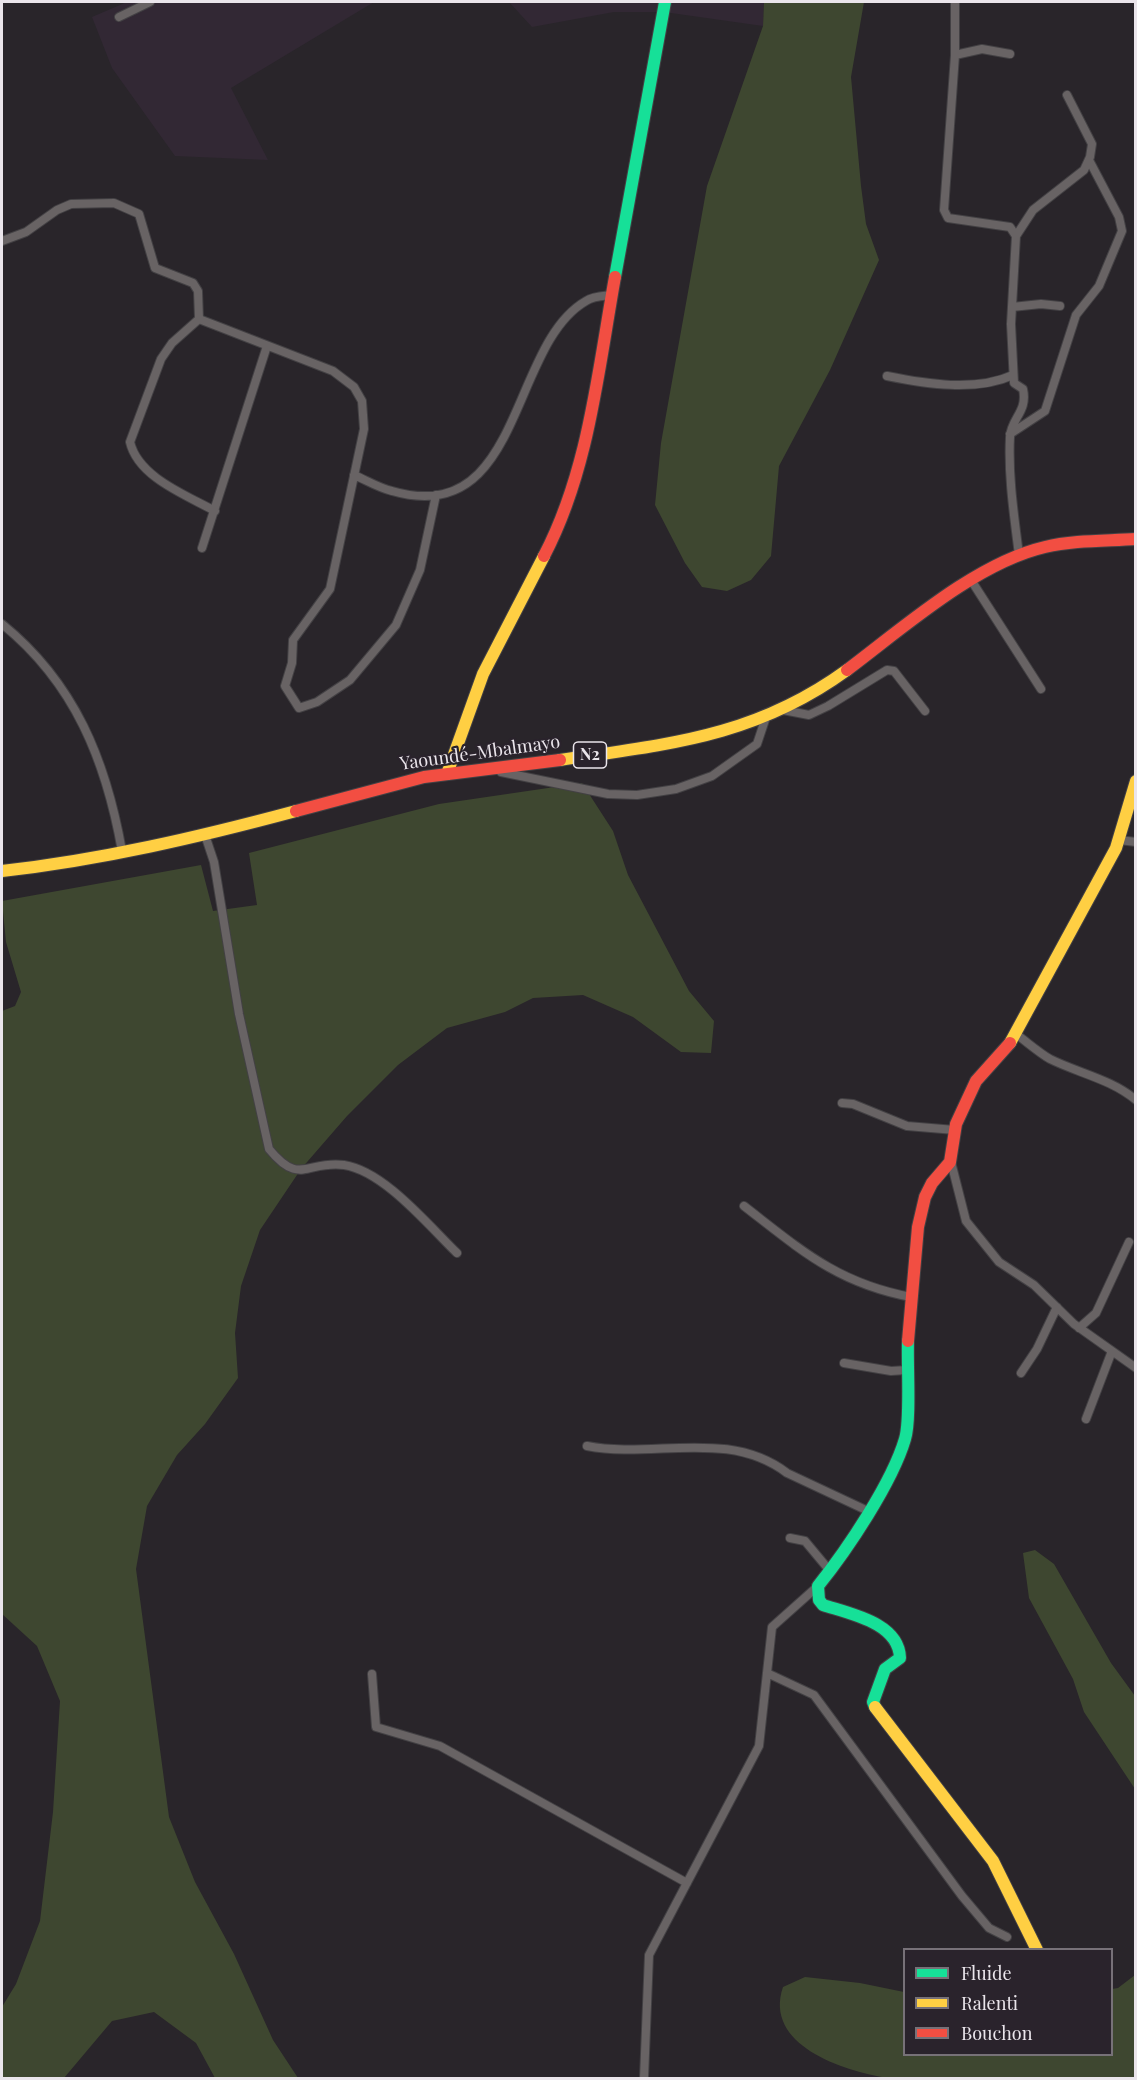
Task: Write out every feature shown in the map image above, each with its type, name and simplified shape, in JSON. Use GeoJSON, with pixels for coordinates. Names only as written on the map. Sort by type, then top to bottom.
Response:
{"type":"FeatureCollection","features":[{"type":"Feature","properties":{"kind":"main road"},"geometry":{"type":"LineString","coordinates":[[447,774],[483,674],[551,543],[572,492],[587,430],[664,2]]}},
{"type":"Feature","properties":{"kind":"main road","name":"Yaoundé-Mbalmayo"},"geometry":{"type":"LineString","coordinates":[[2,871],[205,835],[401,782],[687,741],[783,710],[823,687],[971,580],[1019,555],[1073,543],[1136,539]]}},
{"type":"Feature","properties":{"kind":"main road"},"geometry":{"type":"LineString","coordinates":[[1036,1948],[993,1861],[880,1715],[873,1702],[885,1669],[900,1658],[902,1650],[899,1641],[885,1629],[823,1605],[819,1600],[818,1586],[868,1511],[901,1451],[906,1437],[911,1297],[918,1227],[925,1197],[941,1170],[950,1162],[955,1130],[976,1081],[1016,1034],[1083,912],[1119,840],[1136,781]]}},
{"type":"Feature","properties":{"kind":"street"},"geometry":{"type":"LineString","coordinates":[[118,16],[150,2]]}},
{"type":"Feature","properties":{"kind":"street"},"geometry":{"type":"LineString","coordinates":[[955,2],[955,55],[944,210],[948,218],[1010,227],[1016,236]]}},
{"type":"Feature","properties":{"kind":"street"},"geometry":{"type":"LineString","coordinates":[[955,55],[982,49],[1010,54]]}},
{"type":"Feature","properties":{"kind":"street"},"geometry":{"type":"LineString","coordinates":[[1019,555],[1009,483],[1010,434],[1026,401],[1023,389],[1014,383],[1013,375],[1012,307],[1016,236],[1033,210],[1084,170],[1089,160],[1092,144],[1066,95]]}},
{"type":"Feature","properties":{"kind":"street"},"geometry":{"type":"LineString","coordinates":[[1010,434],[1045,411],[1076,315],[1099,286],[1122,231],[1119,217],[1089,160]]}},
{"type":"Feature","properties":{"kind":"street"},"geometry":{"type":"LineString","coordinates":[[2,241],[38,226],[63,206],[114,203],[125,206],[139,214],[142,220],[147,248],[154,268],[189,279],[196,287],[199,319]]}},
{"type":"Feature","properties":{"kind":"street"},"geometry":{"type":"LineString","coordinates":[[354,475],[399,493],[436,495],[458,488],[491,460],[507,433],[551,340],[566,317],[588,299],[612,295]]}},
{"type":"Feature","properties":{"kind":"street"},"geometry":{"type":"LineString","coordinates":[[1012,307],[1041,304],[1060,306]]}},
{"type":"Feature","properties":{"kind":"street"},"geometry":{"type":"LineString","coordinates":[[199,319],[333,371],[350,383],[359,393],[365,419],[330,589],[291,643],[292,663],[285,686],[299,708],[316,702],[350,680],[396,625],[420,570],[436,495]]}},
{"type":"Feature","properties":{"kind":"street"},"geometry":{"type":"LineString","coordinates":[[199,319],[172,343],[161,359],[130,442],[139,463],[156,477],[215,511]]}},
{"type":"Feature","properties":{"kind":"street"},"geometry":{"type":"LineString","coordinates":[[202,548],[267,345]]}},
{"type":"Feature","properties":{"kind":"street"},"geometry":{"type":"LineString","coordinates":[[887,376],[966,384],[989,383],[1013,375]]}},
{"type":"Feature","properties":{"kind":"street"},"geometry":{"type":"LineString","coordinates":[[971,580],[1041,688]]}},
{"type":"Feature","properties":{"kind":"street"},"geometry":{"type":"LineString","coordinates":[[2,624],[48,667],[69,698],[105,775],[122,851]]}},
{"type":"Feature","properties":{"kind":"street"},"geometry":{"type":"LineString","coordinates":[[783,710],[809,715],[887,670],[894,671],[925,711]]}},
{"type":"Feature","properties":{"kind":"street"},"geometry":{"type":"LineString","coordinates":[[494,770],[512,776],[608,794],[637,795],[676,789],[712,776],[758,744],[766,717]]}},
{"type":"Feature","properties":{"kind":"street"},"geometry":{"type":"LineString","coordinates":[[205,835],[214,862],[239,1014],[269,1149],[280,1163],[291,1169],[306,1171],[328,1165],[346,1165],[377,1178],[457,1253]]}},
{"type":"Feature","properties":{"kind":"street"},"geometry":{"type":"LineString","coordinates":[[1119,840],[1136,842]]}},
{"type":"Feature","properties":{"kind":"street"},"geometry":{"type":"LineString","coordinates":[[1016,1034],[1050,1059],[1085,1072],[1127,1093],[1136,1100]]}},
{"type":"Feature","properties":{"kind":"street"},"geometry":{"type":"LineString","coordinates":[[842,1103],[853,1104],[907,1126],[955,1130]]}},
{"type":"Feature","properties":{"kind":"street"},"geometry":{"type":"LineString","coordinates":[[950,1157],[966,1221],[999,1262],[1034,1285],[1079,1328],[1136,1368]]}},
{"type":"Feature","properties":{"kind":"street"},"geometry":{"type":"LineString","coordinates":[[744,1206],[836,1274],[889,1293],[911,1297]]}},
{"type":"Feature","properties":{"kind":"street"},"geometry":{"type":"LineString","coordinates":[[1079,1328],[1096,1313],[1129,1242]]}},
{"type":"Feature","properties":{"kind":"street"},"geometry":{"type":"LineString","coordinates":[[1021,1373],[1037,1349],[1057,1307]]}},
{"type":"Feature","properties":{"kind":"street"},"geometry":{"type":"LineString","coordinates":[[1086,1419],[1112,1351]]}},
{"type":"Feature","properties":{"kind":"street"},"geometry":{"type":"LineString","coordinates":[[844,1363],[891,1371],[907,1370]]}},
{"type":"Feature","properties":{"kind":"street"},"geometry":{"type":"LineString","coordinates":[[587,1446],[621,1451],[716,1446],[776,1465],[787,1473],[868,1511]]}},
{"type":"Feature","properties":{"kind":"street"},"geometry":{"type":"LineString","coordinates":[[790,1538],[805,1541],[830,1571]]}},
{"type":"Feature","properties":{"kind":"street"},"geometry":{"type":"LineString","coordinates":[[644,2079],[649,1954],[759,1746],[772,1627],[818,1586]]}},
{"type":"Feature","properties":{"kind":"street"},"geometry":{"type":"LineString","coordinates":[[767,1673],[814,1695],[962,1896],[989,1928],[1007,1937]]}},
{"type":"Feature","properties":{"kind":"street"},"geometry":{"type":"LineString","coordinates":[[372,1674],[376,1727],[440,1746],[687,1883]]}},
{"type":"Feature","properties":{"kind":"shaded area"},"geometry":{"type":"Polygon","coordinates":[[[127,2],[374,2],[231,88],[268,160],[175,156],[112,68],[92,17],[127,2]]]}},
{"type":"Feature","properties":{"kind":"shaded area"},"geometry":{"type":"Polygon","coordinates":[[[509,2],[764,2],[763,26],[664,12],[614,12],[532,27],[509,2]]]}},
{"type":"Feature","properties":{"kind":"green space"},"geometry":{"type":"Polygon","coordinates":[[[764,2],[864,2],[851,77],[866,224],[879,260],[830,370],[779,466],[771,556],[751,580],[727,591],[702,587],[685,563],[655,505],[661,443],[707,186],[763,26],[764,2]]]}},
{"type":"Feature","properties":{"kind":"green space"},"geometry":{"type":"Polygon","coordinates":[[[582,783],[613,831],[628,875],[689,991],[714,1021],[711,1053],[681,1052],[633,1017],[583,995],[533,998],[505,1012],[447,1028],[398,1065],[347,1116],[301,1169],[260,1230],[241,1286],[235,1333],[238,1378],[205,1424],[177,1455],[147,1506],[136,1569],[169,1817],[195,1882],[234,1954],[273,2040],[298,2078],[215,2078],[196,2043],[154,2012],[112,2021],[64,2078],[2,2078],[2,2007],[16,1984],[40,1921],[53,1812],[60,1701],[37,1646],[2,1614],[2,1011],[15,1006],[21,992],[6,942],[2,901],[201,865],[213,911],[257,905],[249,853],[439,804],[582,783]]]}},
{"type":"Feature","properties":{"kind":"green space"},"geometry":{"type":"Polygon","coordinates":[[[1035,1550],[1054,1564],[1111,1663],[1135,1696],[1135,1789],[1084,1712],[1073,1679],[1029,1598],[1023,1553],[1035,1550]]]}},
{"type":"Feature","properties":{"kind":"green space"},"geometry":{"type":"Polygon","coordinates":[[[1135,1975],[1135,2078],[888,2078],[850,2069],[811,2052],[785,2025],[780,2007],[783,1987],[805,1977],[860,1983],[903,1992],[903,2056],[1113,2056],[1113,1989],[1118,1988],[1135,1975]]]}},
{"type":"Feature","properties":{"kind":"traffic: fast"},"geometry":{"type":"LineString","coordinates":[[615,277],[665,2]]}},
{"type":"Feature","properties":{"kind":"traffic: fast"},"geometry":{"type":"LineString","coordinates":[[875,1707],[873,1702],[885,1669],[900,1658],[898,1646],[883,1628],[859,1616],[823,1605],[819,1600],[818,1586],[868,1516],[899,1456],[905,1439],[908,1419],[908,1341]]}},
{"type":"Feature","properties":{"kind":"traffic: slow"},"geometry":{"type":"LineString","coordinates":[[447,774],[483,674],[544,556]]}},
{"type":"Feature","properties":{"kind":"traffic: slow"},"geometry":{"type":"LineString","coordinates":[[560,760],[674,742],[745,724],[779,710],[847,670]]}},
{"type":"Feature","properties":{"kind":"traffic: slow"},"geometry":{"type":"LineString","coordinates":[[1010,1043],[1116,848],[1136,781]]}},
{"type":"Feature","properties":{"kind":"traffic: slow"},"geometry":{"type":"LineString","coordinates":[[2,871],[76,861],[150,847],[296,811]]}},
{"type":"Feature","properties":{"kind":"traffic: slow"},"geometry":{"type":"LineString","coordinates":[[875,1707],[993,1861],[1036,1948]]}},
{"type":"Feature","properties":{"kind":"traffic: jam"},"geometry":{"type":"LineString","coordinates":[[544,556],[572,489],[582,454],[615,277]]}},
{"type":"Feature","properties":{"kind":"traffic: jam"},"geometry":{"type":"LineString","coordinates":[[847,670],[941,599],[993,567],[1019,555],[1067,543],[1136,539]]}},
{"type":"Feature","properties":{"kind":"traffic: jam"},"geometry":{"type":"LineString","coordinates":[[296,811],[424,777],[560,760]]}},
{"type":"Feature","properties":{"kind":"traffic: jam"},"geometry":{"type":"LineString","coordinates":[[908,1341],[918,1227],[925,1197],[932,1183],[950,1162],[956,1124],[976,1081],[1010,1043]]}}]}
